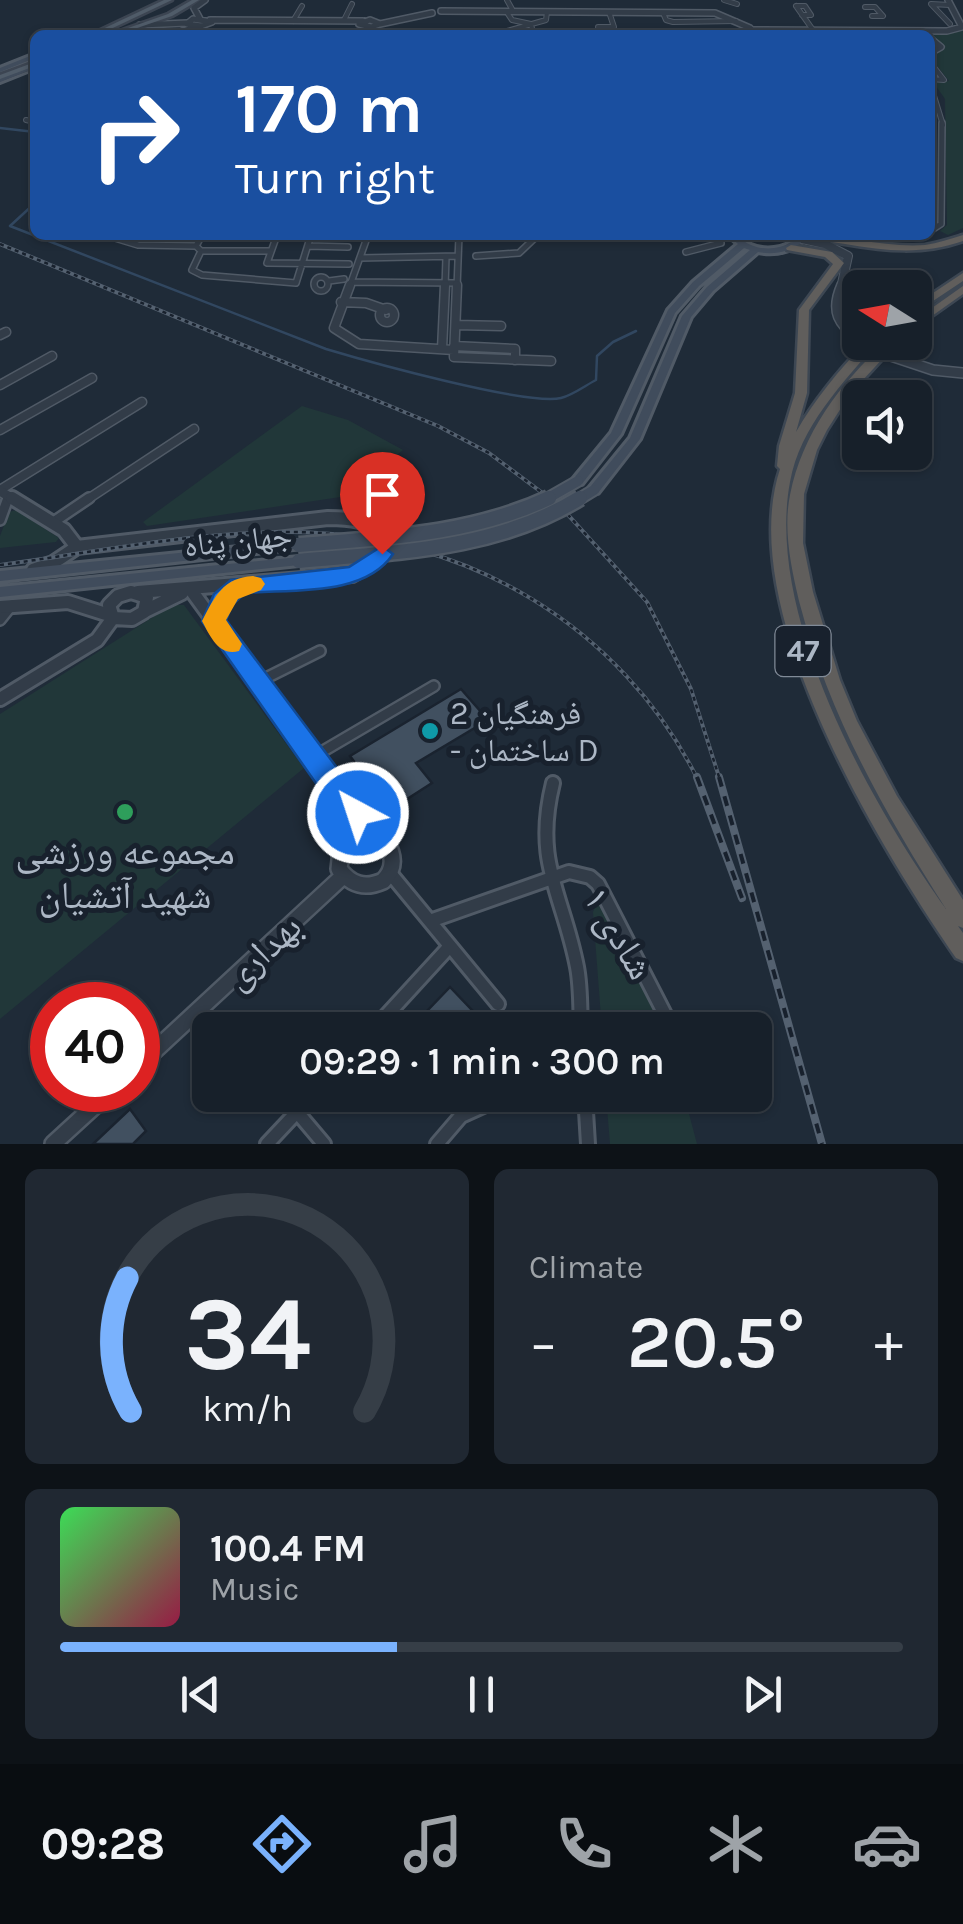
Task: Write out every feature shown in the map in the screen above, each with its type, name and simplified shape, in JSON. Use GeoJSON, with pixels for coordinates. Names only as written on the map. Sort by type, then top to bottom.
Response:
{"type":"FeatureCollection","features":[{"type":"Feature","properties":{"kind":"highway"},"geometry":{"type":"LineString","coordinates":[[848,240],[928,248],[963,238]]}},
{"type":"Feature","properties":{"kind":"highway"},"geometry":{"type":"LineString","coordinates":[[783,480],[786,446],[801,394],[804,310],[839,263],[795,240]]}},
{"type":"Feature","properties":{"kind":"highway"},"geometry":{"type":"LineString","coordinates":[[932,298],[963,276]]}},
{"type":"Feature","properties":{"kind":"highway"},"geometry":{"type":"LineString","coordinates":[[932,312],[963,289]]}},
{"type":"Feature","properties":{"kind":"highway","name":"47"},"geometry":{"type":"LineString","coordinates":[[852,360],[827,394],[783,480],[776,520],[781,562],[796,630],[819,699],[848,766],[963,951]]}},
{"type":"Feature","properties":{"kind":"highway","name":"47"},"geometry":{"type":"LineString","coordinates":[[879,360],[846,388],[806,464],[795,518],[799,562],[813,629],[836,696],[867,762],[963,918]]}},
{"type":"Feature","properties":{"kind":"main road"},"geometry":{"type":"LineString","coordinates":[[116,30],[169,0]]}},
{"type":"Feature","properties":{"kind":"main road"},"geometry":{"type":"LineString","coordinates":[[122,30],[196,0]]}},
{"type":"Feature","properties":{"kind":"main road"},"geometry":{"type":"LineString","coordinates":[[157,4],[174,3],[183,8]]}},
{"type":"Feature","properties":{"kind":"main road"},"geometry":{"type":"LineString","coordinates":[[0,75],[30,65]]}},
{"type":"Feature","properties":{"kind":"main road"},"geometry":{"type":"LineString","coordinates":[[737,240],[757,250],[795,240]]}},
{"type":"Feature","properties":{"kind":"main road","name":"جهان پناه"},"geometry":{"type":"LineString","coordinates":[[0,576],[424,532],[498,520],[560,494],[578,481],[616,434],[671,312],[696,284],[742,245]]}},
{"type":"Feature","properties":{"kind":"main road","name":"جهان پناه"},"geometry":{"type":"LineString","coordinates":[[0,592],[445,546],[507,534],[575,504],[594,490],[634,439],[687,316],[710,289],[757,250]]}},
{"type":"Feature","properties":{"kind":"street"},"geometry":{"type":"LineString","coordinates":[[199,22],[194,8],[205,0]]}},
{"type":"Feature","properties":{"kind":"street"},"geometry":{"type":"LineString","coordinates":[[507,0],[512,20],[531,24]]}},
{"type":"Feature","properties":{"kind":"street"},"geometry":{"type":"LineString","coordinates":[[618,0],[620,10]]}},
{"type":"Feature","properties":{"kind":"street"},"geometry":{"type":"LineString","coordinates":[[724,0],[736,2]]}},
{"type":"Feature","properties":{"kind":"street"},"geometry":{"type":"LineString","coordinates":[[927,30],[962,28],[947,2],[931,4],[945,18],[936,18],[940,24],[950,24]]}},
{"type":"Feature","properties":{"kind":"street"},"geometry":{"type":"LineString","coordinates":[[344,20],[352,4]]}},
{"type":"Feature","properties":{"kind":"street"},"geometry":{"type":"LineString","coordinates":[[293,21],[302,6]]}},
{"type":"Feature","properties":{"kind":"street"},"geometry":{"type":"LineString","coordinates":[[796,6],[814,30]]}},
{"type":"Feature","properties":{"kind":"street"},"geometry":{"type":"LineString","coordinates":[[872,16],[883,16],[875,7],[864,6],[872,16],[885,30]]}},
{"type":"Feature","properties":{"kind":"street"},"geometry":{"type":"LineString","coordinates":[[209,22],[362,27],[424,7],[714,12]]}},
{"type":"Feature","properties":{"kind":"street"},"geometry":{"type":"LineString","coordinates":[[424,7],[432,13]]}},
{"type":"Feature","properties":{"kind":"street"},"geometry":{"type":"LineString","coordinates":[[377,23],[432,13],[439,7],[510,12],[620,10],[714,12],[750,30]]}},
{"type":"Feature","properties":{"kind":"street"},"geometry":{"type":"LineString","coordinates":[[512,30],[548,18],[547,12]]}},
{"type":"Feature","properties":{"kind":"street"},"geometry":{"type":"LineString","coordinates":[[598,27],[614,27],[609,12]]}},
{"type":"Feature","properties":{"kind":"street"},"geometry":{"type":"LineString","coordinates":[[663,12],[666,20],[673,22],[736,22]]}},
{"type":"Feature","properties":{"kind":"street"},"geometry":{"type":"LineString","coordinates":[[140,25],[344,20],[362,27]]}},
{"type":"Feature","properties":{"kind":"street"},"geometry":{"type":"LineString","coordinates":[[181,30],[199,22]]}},
{"type":"Feature","properties":{"kind":"street"},"geometry":{"type":"LineString","coordinates":[[172,30],[187,23]]}},
{"type":"Feature","properties":{"kind":"street"},"geometry":{"type":"LineString","coordinates":[[374,30],[377,23]]}},
{"type":"Feature","properties":{"kind":"street"},"geometry":{"type":"LineString","coordinates":[[531,24],[532,30]]}},
{"type":"Feature","properties":{"kind":"street"},"geometry":{"type":"LineString","coordinates":[[935,89],[942,110],[941,224],[935,228]]}},
{"type":"Feature","properties":{"kind":"street"},"geometry":{"type":"LineString","coordinates":[[935,98],[941,98]]}},
{"type":"Feature","properties":{"kind":"street"},"geometry":{"type":"LineString","coordinates":[[935,110],[942,110]]}},
{"type":"Feature","properties":{"kind":"street"},"geometry":{"type":"LineString","coordinates":[[26,120],[30,121]]}},
{"type":"Feature","properties":{"kind":"street"},"geometry":{"type":"LineString","coordinates":[[935,165],[942,165]]}},
{"type":"Feature","properties":{"kind":"street"},"geometry":{"type":"LineString","coordinates":[[935,194],[942,194]]}},
{"type":"Feature","properties":{"kind":"street"},"geometry":{"type":"LineString","coordinates":[[121,240],[138,246],[271,251]]}},
{"type":"Feature","properties":{"kind":"street"},"geometry":{"type":"LineString","coordinates":[[201,240],[192,270],[202,275],[457,283]]}},
{"type":"Feature","properties":{"kind":"street"},"geometry":{"type":"LineString","coordinates":[[275,240],[267,263],[348,264]]}},
{"type":"Feature","properties":{"kind":"street"},"geometry":{"type":"LineString","coordinates":[[297,280],[310,240],[348,247]]}},
{"type":"Feature","properties":{"kind":"street"},"geometry":{"type":"LineString","coordinates":[[367,240],[348,280],[334,328],[360,344],[551,361]]}},
{"type":"Feature","properties":{"kind":"street"},"geometry":{"type":"LineString","coordinates":[[454,351],[459,240]]}},
{"type":"Feature","properties":{"kind":"street"},"geometry":{"type":"LineString","coordinates":[[476,256],[519,255],[535,240]]}},
{"type":"Feature","properties":{"kind":"street"},"geometry":{"type":"LineString","coordinates":[[686,252],[721,243],[720,240]]}},
{"type":"Feature","properties":{"kind":"street"},"geometry":{"type":"LineString","coordinates":[[795,240],[825,244],[848,256],[847,270]]}},
{"type":"Feature","properties":{"kind":"street"},"geometry":{"type":"LineString","coordinates":[[442,349],[446,256]]}},
{"type":"Feature","properties":{"kind":"street"},"geometry":{"type":"LineString","coordinates":[[360,258],[458,256]]}},
{"type":"Feature","properties":{"kind":"street"},"geometry":{"type":"LineString","coordinates":[[842,279],[833,298],[842,322]]}},
{"type":"Feature","properties":{"kind":"street"},"geometry":{"type":"LineString","coordinates":[[342,302],[366,303],[386,310]]}},
{"type":"Feature","properties":{"kind":"street"},"geometry":{"type":"LineString","coordinates":[[456,325],[500,326]]}},
{"type":"Feature","properties":{"kind":"street"},"geometry":{"type":"LineString","coordinates":[[0,385],[52,356]]}},
{"type":"Feature","properties":{"kind":"street"},"geometry":{"type":"LineString","coordinates":[[913,360],[932,370],[963,373]]}},
{"type":"Feature","properties":{"kind":"street"},"geometry":{"type":"LineString","coordinates":[[0,430],[92,378]]}},
{"type":"Feature","properties":{"kind":"street"},"geometry":{"type":"LineString","coordinates":[[3,492],[142,402]]}},
{"type":"Feature","properties":{"kind":"street"},"geometry":{"type":"LineString","coordinates":[[52,522],[194,429]]}},
{"type":"Feature","properties":{"kind":"street"},"geometry":{"type":"LineString","coordinates":[[0,520],[3,492]]}},
{"type":"Feature","properties":{"kind":"street"},"geometry":{"type":"LineString","coordinates":[[3,492],[52,522],[77,547]]}},
{"type":"Feature","properties":{"kind":"street"},"geometry":{"type":"LineString","coordinates":[[19,574],[53,563],[77,547],[328,518],[364,521],[382,537],[378,560],[360,572],[239,586],[124,593],[113,600],[111,616],[97,640]]}},
{"type":"Feature","properties":{"kind":"street"},"geometry":{"type":"LineString","coordinates":[[214,621],[222,600],[239,586]]}},
{"type":"Feature","properties":{"kind":"street"},"geometry":{"type":"LineString","coordinates":[[0,699],[138,616],[191,590]]}},
{"type":"Feature","properties":{"kind":"street"},"geometry":{"type":"LineString","coordinates":[[191,590],[337,790],[392,848],[390,873],[498,1004]]}},
{"type":"Feature","properties":{"kind":"street"},"geometry":{"type":"LineString","coordinates":[[138,592],[149,602],[138,616]]}},
{"type":"Feature","properties":{"kind":"street"},"geometry":{"type":"LineString","coordinates":[[0,620],[6,606],[79,600],[111,616],[138,616]]}},
{"type":"Feature","properties":{"kind":"street"},"geometry":{"type":"LineString","coordinates":[[258,682],[320,651]]}},
{"type":"Feature","properties":{"kind":"street"},"geometry":{"type":"LineString","coordinates":[[313,757],[434,686]]}},
{"type":"Feature","properties":{"kind":"street"},"geometry":{"type":"LineString","coordinates":[[554,783],[547,802],[544,841],[547,880],[576,963],[580,1012]]}},
{"type":"Feature","properties":{"kind":"street"},"geometry":{"type":"LineString","coordinates":[[337,790],[346,844]]}},
{"type":"Feature","properties":{"kind":"street"},"geometry":{"type":"LineString","coordinates":[[380,836],[362,835],[346,844],[338,860],[342,876],[366,887],[390,873]]}},
{"type":"Feature","properties":{"kind":"street","name":"شادی ۱"},"geometry":{"type":"LineString","coordinates":[[430,921],[578,873],[598,884],[664,1012]]}},
{"type":"Feature","properties":{"kind":"street","name":"بهداری"},"geometry":{"type":"LineString","coordinates":[[160,1046],[342,876]]}},
{"type":"Feature","properties":{"kind":"street"},"geometry":{"type":"LineString","coordinates":[[390,1012],[450,946]]}},
{"type":"Feature","properties":{"kind":"street"},"geometry":{"type":"LineString","coordinates":[[54,1144],[88,1112]]}},
{"type":"Feature","properties":{"kind":"street"},"geometry":{"type":"LineString","coordinates":[[267,1144],[297,1112],[324,1144]]}},
{"type":"Feature","properties":{"kind":"street"},"geometry":{"type":"LineString","coordinates":[[437,1144],[461,1116],[470,1112]]}},
{"type":"Feature","properties":{"kind":"street"},"geometry":{"type":"LineString","coordinates":[[586,1112],[588,1144]]}},
{"type":"Feature","properties":{"kind":"green space"},"geometry":{"type":"Polygon","coordinates":[[[963,31],[963,228],[948,235],[940,231],[947,225],[945,99],[935,82],[949,81],[935,63],[935,53],[944,46],[935,41],[935,33],[963,31]]]}},
{"type":"Feature","properties":{"kind":"green space"},"geometry":{"type":"Polygon","coordinates":[[[302,406],[348,420],[403,450],[347,496],[147,526],[143,522],[302,406]]]}},
{"type":"Feature","properties":{"kind":"green space"},"geometry":{"type":"Polygon","coordinates":[[[16,510],[59,538],[56,542],[0,548],[9,512],[16,510]]]}},
{"type":"Feature","properties":{"kind":"green space","name":"مجموعه ورزشی شهید آتشیان"},"geometry":{"type":"Polygon","coordinates":[[[172,605],[184,605],[304,768],[45,982],[30,982],[30,994],[0,1019],[0,714],[172,605]]]}},
{"type":"Feature","properties":{"kind":"green space"},"geometry":{"type":"Polygon","coordinates":[[[599,898],[654,1012],[601,1012],[593,912],[599,898]]]}},
{"type":"Feature","properties":{"kind":"green space"},"geometry":{"type":"Polygon","coordinates":[[[607,1112],[689,1112],[697,1144],[610,1144],[607,1112]]]}},
{"type":"Feature","properties":{"kind":"building"},"geometry":{"type":"Polygon","coordinates":[[[461,689],[488,720],[416,763],[432,783],[390,810],[350,756],[461,689]]]}},
{"type":"Feature","properties":{"kind":"building"},"geometry":{"type":"Polygon","coordinates":[[[450,987],[474,1012],[428,1012],[450,987]]]}},
{"type":"Feature","properties":{"kind":"building"},"geometry":{"type":"Polygon","coordinates":[[[127,1112],[132,1112],[146,1131],[133,1144],[93,1144],[127,1112]]]}},
{"type":"Feature","properties":{"kind":"waterway"},"geometry":{"type":"LineString","coordinates":[[0,128],[30,131]]}},
{"type":"Feature","properties":{"kind":"waterway"},"geometry":{"type":"LineString","coordinates":[[30,208],[10,226],[30,234]]}},
{"type":"Feature","properties":{"kind":"waterway"},"geometry":{"type":"LineString","coordinates":[[46,240],[326,349],[516,395],[566,397],[596,380],[597,356],[613,342],[636,331]]}},
{"type":"Feature","properties":{"kind":"railway"},"geometry":{"type":"LineString","coordinates":[[0,244],[438,426],[489,453],[560,506],[647,602],[691,689],[720,780]]}},
{"type":"Feature","properties":{"kind":"railway"},"geometry":{"type":"LineString","coordinates":[[0,565],[183,539],[257,533],[357,537],[418,550],[477,570],[531,599],[581,634],[626,676],[666,725],[698,780]]}},
{"type":"Feature","properties":{"kind":"railway"},"geometry":{"type":"LineString","coordinates":[[697,777],[742,898]]}},
{"type":"Feature","properties":{"kind":"railway"},"geometry":{"type":"LineString","coordinates":[[719,777],[822,1144]]}},
{"type":"Feature","properties":{"kind":"slow traffic"},"geometry":{"type":"LineString","coordinates":[[230,644],[214,621],[222,600],[239,586],[253,584]]}},
{"type":"Feature","properties":{"kind":"place","name":"فرهنگیان 2 - ساختمان D"},"geometry":{"type":"Point","coordinates":[430,731]}},
{"type":"Feature","properties":{"kind":"place","name":"مجموعه ورزشی شهید آتشیان"},"geometry":{"type":"Point","coordinates":[125,812]}},
{"type":"Feature","properties":{"kind":"route"},"geometry":{"type":"LineString","coordinates":[[358,813],[214,621],[222,600],[239,586],[352,575],[367,569],[382,554]]}}]}
